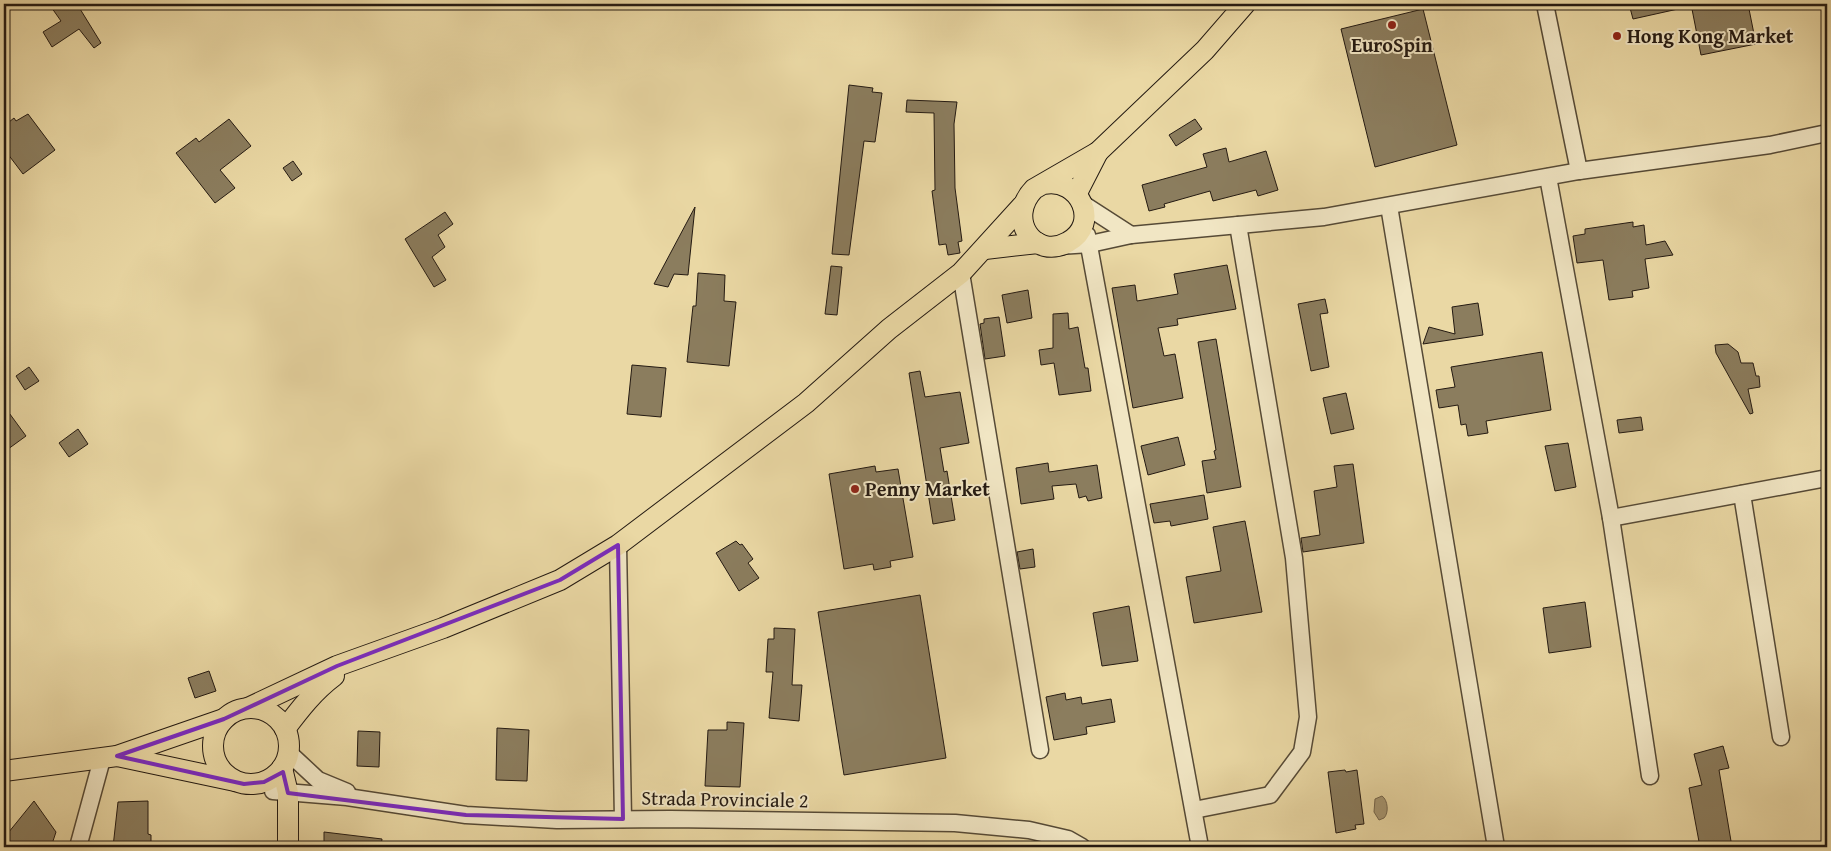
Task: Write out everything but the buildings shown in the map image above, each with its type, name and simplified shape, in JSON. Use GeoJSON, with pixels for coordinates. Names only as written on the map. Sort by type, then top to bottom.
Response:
{"type":"FeatureCollection","features":[{"type":"Feature","properties":{"kind":"main road"},"geometry":{"type":"LineString","coordinates":[[285,761],[264,782],[244,783],[225,775],[213,753],[216,729],[231,713],[248,708],[359,658],[443,628],[560,580],[618,545],[806,403],[889,329],[961,273],[985,249],[1034,189],[1098,152],[1205,50],[1245,4]]}},
{"type":"Feature","properties":{"kind":"main road"},"geometry":{"type":"LineString","coordinates":[[985,249],[1038,243],[1058,246],[1076,236],[1081,206],[1098,152]]}},
{"type":"Feature","properties":{"kind":"main road"},"geometry":{"type":"LineString","coordinates":[[1044,184],[1061,184],[1081,206]]}},
{"type":"Feature","properties":{"kind":"main road"},"geometry":{"type":"LineString","coordinates":[[1022,206],[1021,217],[1024,227],[1029,236],[1038,243]]}},
{"type":"Feature","properties":{"kind":"main road"},"geometry":{"type":"LineString","coordinates":[[285,729],[320,687],[359,658]]}},
{"type":"Feature","properties":{"kind":"main road"},"geometry":{"type":"LineString","coordinates":[[248,708],[270,713],[285,729],[289,741],[280,792],[287,826],[288,847]]}},
{"type":"Feature","properties":{"kind":"main road"},"geometry":{"type":"LineString","coordinates":[[4,771],[110,758],[224,719]]}},
{"type":"Feature","properties":{"kind":"main road"},"geometry":{"type":"LineString","coordinates":[[110,758],[244,783],[280,792]]}},
{"type":"Feature","properties":{"kind":"street"},"geometry":{"type":"LineString","coordinates":[[1545,4],[1579,171]]}},
{"type":"Feature","properties":{"kind":"street"},"geometry":{"type":"LineString","coordinates":[[1058,246],[1090,244],[1131,235],[1324,216],[1579,171],[1770,145],[1827,133]]}},
{"type":"Feature","properties":{"kind":"street"},"geometry":{"type":"LineString","coordinates":[[1548,177],[1611,518],[1650,776]]}},
{"type":"Feature","properties":{"kind":"street"},"geometry":{"type":"LineString","coordinates":[[1081,206],[1131,235]]}},
{"type":"Feature","properties":{"kind":"street"},"geometry":{"type":"LineString","coordinates":[[1081,206],[1090,244],[1200,847]]}},
{"type":"Feature","properties":{"kind":"street"},"geometry":{"type":"LineString","coordinates":[[1389,206],[1496,847]]}},
{"type":"Feature","properties":{"kind":"street"},"geometry":{"type":"LineString","coordinates":[[1194,810],[1270,795],[1302,752],[1308,717],[1294,558],[1238,225]]}},
{"type":"Feature","properties":{"kind":"street"},"geometry":{"type":"LineString","coordinates":[[961,273],[1040,750]]}},
{"type":"Feature","properties":{"kind":"street"},"geometry":{"type":"LineString","coordinates":[[1611,518],[1827,478]]}},
{"type":"Feature","properties":{"kind":"street"},"geometry":{"type":"LineString","coordinates":[[1742,494],[1781,737]]}},
{"type":"Feature","properties":{"kind":"street"},"geometry":{"type":"LineString","coordinates":[[618,545],[623,819]]}},
{"type":"Feature","properties":{"kind":"street"},"geometry":{"type":"LineString","coordinates":[[78,847],[110,758]]}},
{"type":"Feature","properties":{"kind":"street"},"geometry":{"type":"LineString","coordinates":[[285,761],[318,780],[365,800]]}},
{"type":"Feature","properties":{"kind":"street"},"geometry":{"type":"LineString","coordinates":[[280,792],[365,800]]}},
{"type":"Feature","properties":{"kind":"street","name":"Strada Provinciale 2"},"geometry":{"type":"LineString","coordinates":[[365,800],[466,815],[557,820],[954,823],[1029,830],[1068,839],[1082,847]]}},
{"type":"Feature","properties":{"kind":"highlighted area"},"geometry":{"type":"Polygon","coordinates":[[[618,545],[623,819],[466,815],[288,793],[283,772],[264,782],[244,784],[117,756],[224,719],[337,666],[560,580],[618,545]]]}},
{"type":"Feature","properties":{"kind":"shaded area"},"geometry":{"type":"Polygon","coordinates":[[[1382,796],[1386,800],[1387,810],[1386,816],[1379,820],[1374,812],[1375,799],[1382,796]]]}},
{"type":"Feature","properties":{"kind":"place","name":"EuroSpin"},"geometry":{"type":"Point","coordinates":[1392,25]}},
{"type":"Feature","properties":{"kind":"place","name":"Hong Kong Market"},"geometry":{"type":"Point","coordinates":[1617,36]}},
{"type":"Feature","properties":{"kind":"place","name":"Penny Market"},"geometry":{"type":"Point","coordinates":[855,489]}}]}
